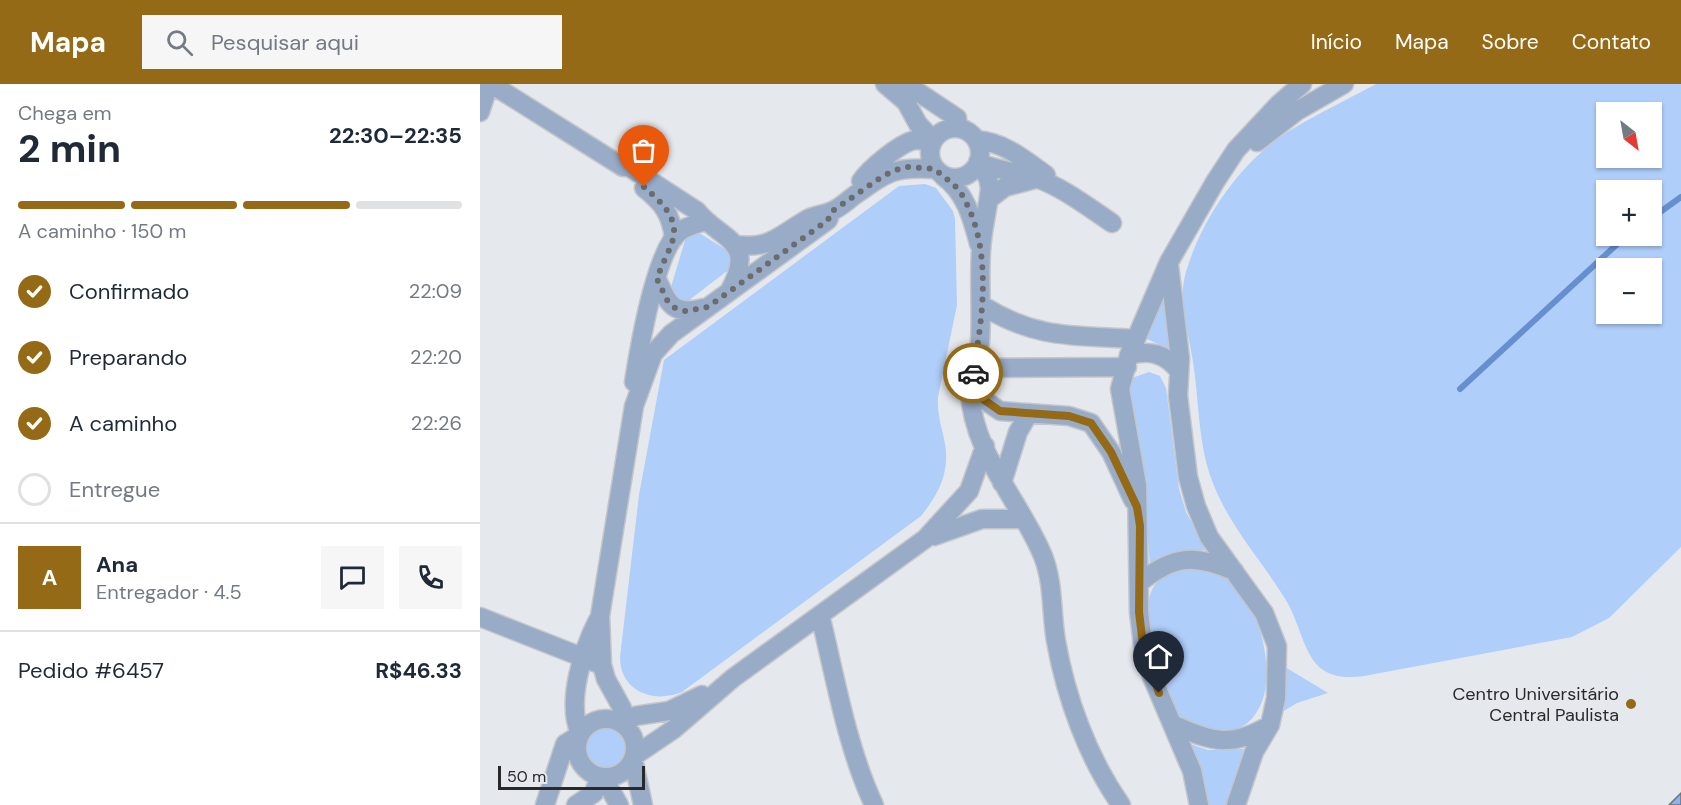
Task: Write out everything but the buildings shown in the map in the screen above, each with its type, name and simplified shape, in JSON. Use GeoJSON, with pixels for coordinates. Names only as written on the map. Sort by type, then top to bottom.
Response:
{"type":"FeatureCollection","features":[{"type":"Feature","properties":{"kind":"street"},"geometry":{"type":"LineString","coordinates":[[480,112],[490,84],[623,167],[629,167],[697,211],[705,221],[726,234],[734,245],[739,266],[728,293]]}},
{"type":"Feature","properties":{"kind":"street"},"geometry":{"type":"LineString","coordinates":[[885,84],[906,102],[918,124],[932,142]]}},
{"type":"Feature","properties":{"kind":"street"},"geometry":{"type":"LineString","coordinates":[[906,84],[957,118],[958,128]]}},
{"type":"Feature","properties":{"kind":"street"},"geometry":{"type":"LineString","coordinates":[[1199,805],[1192,771],[1152,677],[1143,645],[1139,612],[1140,526],[1134,459],[1120,389],[1131,354],[1169,262],[1215,182],[1236,150],[1279,104],[1302,84]]}},
{"type":"Feature","properties":{"kind":"street"},"geometry":{"type":"LineString","coordinates":[[1215,182],[1270,130],[1344,84]]}},
{"type":"Feature","properties":{"kind":"street"},"geometry":{"type":"LineString","coordinates":[[734,245],[766,245],[805,220],[831,212],[896,170],[907,167],[939,172],[951,178],[967,175],[978,162],[980,155],[977,140],[972,134],[958,128],[944,130],[932,142],[930,157],[939,172],[961,194],[972,216],[981,250]]}},
{"type":"Feature","properties":{"kind":"street"},"geometry":{"type":"LineString","coordinates":[[856,194],[856,188],[865,175],[904,145],[915,140],[932,142]]}},
{"type":"Feature","properties":{"kind":"street"},"geometry":{"type":"LineString","coordinates":[[977,140],[991,141],[1014,152],[1060,188],[1113,223]]}},
{"type":"Feature","properties":{"kind":"street"},"geometry":{"type":"LineString","coordinates":[[978,162],[992,169],[1017,171],[1060,188]]}},
{"type":"Feature","properties":{"kind":"street"},"geometry":{"type":"LineString","coordinates":[[978,162],[988,178],[989,199],[981,250],[983,306],[979,347],[970,390],[975,418],[1002,483],[1035,539],[1048,570],[1056,640],[1069,698],[1089,746],[1121,805]]}},
{"type":"Feature","properties":{"kind":"street"},"geometry":{"type":"LineString","coordinates":[[623,167],[625,172],[666,207],[672,223],[674,238]]}},
{"type":"Feature","properties":{"kind":"street"},"geometry":{"type":"LineString","coordinates":[[989,199],[1011,184],[1039,179]]}},
{"type":"Feature","properties":{"kind":"street"},"geometry":{"type":"LineString","coordinates":[[634,406],[653,354],[659,345],[828,220],[831,212]]}},
{"type":"Feature","properties":{"kind":"street"},"geometry":{"type":"LineString","coordinates":[[623,724],[622,708],[606,680],[602,665],[600,616],[634,406],[637,362],[657,279],[674,238],[685,228],[705,221]]}},
{"type":"Feature","properties":{"kind":"street"},"geometry":{"type":"LineString","coordinates":[[1169,262],[1180,358],[1178,396],[1184,451],[1196,506],[1209,537],[1264,613],[1277,646],[1276,698],[1270,725],[1254,752],[1236,805]]}},
{"type":"Feature","properties":{"kind":"street"},"geometry":{"type":"LineString","coordinates":[[657,279],[667,300],[675,308],[685,311],[708,307]]}},
{"type":"Feature","properties":{"kind":"street"},"geometry":{"type":"LineString","coordinates":[[983,306],[1004,320],[1032,331],[1131,354]]}},
{"type":"Feature","properties":{"kind":"street"},"geometry":{"type":"LineString","coordinates":[[974,368],[1143,351],[1154,352],[1173,363],[1179,371]]}},
{"type":"Feature","properties":{"kind":"street"},"geometry":{"type":"LineString","coordinates":[[970,390],[1000,411],[1069,416],[1091,423],[1114,459],[1137,507]]}},
{"type":"Feature","properties":{"kind":"street"},"geometry":{"type":"LineString","coordinates":[[1002,483],[1018,432],[1029,414]]}},
{"type":"Feature","properties":{"kind":"street"},"geometry":{"type":"LineString","coordinates":[[602,777],[621,773],[634,758],[674,729],[733,678],[925,539],[969,491],[985,446]]}},
{"type":"Feature","properties":{"kind":"street"},"geometry":{"type":"LineString","coordinates":[[925,539],[982,519],[1022,519]]}},
{"type":"Feature","properties":{"kind":"street"},"geometry":{"type":"LineString","coordinates":[[1139,583],[1154,571],[1191,558],[1209,561],[1236,572]]}},
{"type":"Feature","properties":{"kind":"street"},"geometry":{"type":"LineString","coordinates":[[820,615],[865,788],[874,805]]}},
{"type":"Feature","properties":{"kind":"street"},"geometry":{"type":"LineString","coordinates":[[600,616],[582,657],[575,714],[579,735],[576,754],[584,769],[602,777],[619,805]]}},
{"type":"Feature","properties":{"kind":"street"},"geometry":{"type":"LineString","coordinates":[[480,617],[602,665]]}},
{"type":"Feature","properties":{"kind":"street"},"geometry":{"type":"LineString","coordinates":[[623,724],[635,716],[662,712],[683,705],[733,678]]}},
{"type":"Feature","properties":{"kind":"street"},"geometry":{"type":"LineString","coordinates":[[545,805],[565,744],[595,720],[614,720],[623,724],[634,739],[634,758],[643,805]]}},
{"type":"Feature","properties":{"kind":"street"},"geometry":{"type":"LineString","coordinates":[[1174,725],[1214,741],[1243,739],[1270,725]]}},
{"type":"Feature","properties":{"kind":"street"},"geometry":{"type":"LineString","coordinates":[[576,805],[594,793],[602,777]]}},
{"type":"Feature","properties":{"kind":"shaded area"},"geometry":{"type":"Polygon","coordinates":[[[1376,84],[1681,84],[1681,547],[1609,618],[1572,637],[1364,676],[1344,677],[1328,673],[1310,654],[1284,597],[1235,525],[1211,478],[1199,420],[1195,376],[1183,306],[1184,283],[1192,254],[1217,204],[1240,174],[1266,148],[1304,122],[1376,84]]]}},
{"type":"Feature","properties":{"kind":"shaded area"},"geometry":{"type":"Polygon","coordinates":[[[925,184],[936,188],[953,211],[955,219],[957,305],[938,397],[946,461],[945,471],[934,498],[921,516],[682,692],[660,696],[640,692],[626,678],[621,669],[620,657],[639,495],[664,360],[899,186],[925,184]]]}},
{"type":"Feature","properties":{"kind":"shaded area"},"geometry":{"type":"Polygon","coordinates":[[[696,231],[728,251],[732,256],[731,268],[688,301],[676,299],[671,287],[686,237],[696,231]]]}},
{"type":"Feature","properties":{"kind":"shaded area"},"geometry":{"type":"Polygon","coordinates":[[[1162,286],[1175,352],[1145,338],[1162,286]]]}},
{"type":"Feature","properties":{"kind":"shaded area"},"geometry":{"type":"Polygon","coordinates":[[[1149,372],[1160,376],[1166,388],[1179,489],[1186,512],[1206,550],[1166,555],[1150,565],[1145,504],[1127,387],[1132,378],[1149,372]]]}},
{"type":"Feature","properties":{"kind":"shaded area"},"geometry":{"type":"Polygon","coordinates":[[[1185,568],[1213,572],[1229,579],[1240,589],[1249,603],[1262,637],[1267,674],[1265,690],[1261,704],[1251,720],[1237,729],[1221,731],[1183,720],[1171,704],[1158,671],[1149,632],[1149,598],[1154,586],[1161,579],[1185,568]]]}},
{"type":"Feature","properties":{"kind":"shaded area"},"geometry":{"type":"Polygon","coordinates":[[[1285,667],[1328,693],[1297,703],[1282,712],[1285,667]]]}},
{"type":"Feature","properties":{"kind":"shaded area"},"geometry":{"type":"Polygon","coordinates":[[[604,726],[613,727],[620,732],[625,739],[625,757],[620,764],[613,769],[604,770],[595,769],[588,764],[583,757],[582,748],[583,739],[588,732],[595,727],[604,726]]]}},
{"type":"Feature","properties":{"kind":"shaded area"},"geometry":{"type":"Polygon","coordinates":[[[1190,744],[1208,750],[1244,749],[1228,805],[1207,805],[1202,775],[1190,744]]]}},
{"type":"Feature","properties":{"kind":"waterway"},"geometry":{"type":"LineString","coordinates":[[1662,211],[1681,197]]}},
{"type":"Feature","properties":{"kind":"waterway"},"geometry":{"type":"LineString","coordinates":[[1460,389],[1615,246]]}},
{"type":"Feature","properties":{"kind":"way so far"},"geometry":{"type":"LineString","coordinates":[[644,187],[666,207],[672,223],[674,238],[667,249],[657,279],[670,305],[685,311],[692,311],[708,307],[795,246],[828,220],[831,212],[883,176],[907,167],[935,169],[953,183],[961,194],[972,216],[981,250],[983,306],[979,347],[973,373]]}},
{"type":"Feature","properties":{"kind":"place","name":"Centro Universitário Central Paulista"},"geometry":{"type":"Point","coordinates":[1631,704]}},
{"type":"Feature","properties":{"kind":"route"},"geometry":{"type":"LineString","coordinates":[[973,373],[970,390],[988,405],[1007,413],[1069,416],[1091,423],[1111,452],[1137,507],[1140,526],[1139,612],[1143,645],[1159,693]]}}]}
